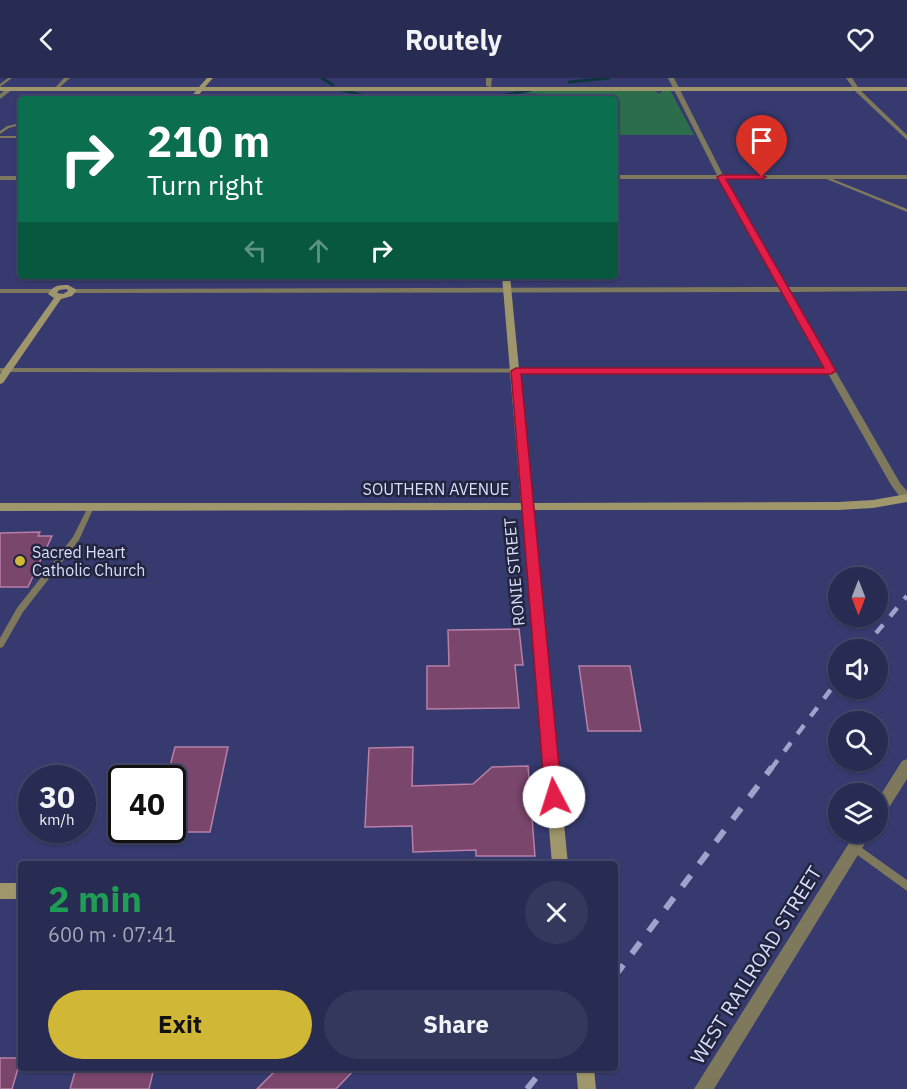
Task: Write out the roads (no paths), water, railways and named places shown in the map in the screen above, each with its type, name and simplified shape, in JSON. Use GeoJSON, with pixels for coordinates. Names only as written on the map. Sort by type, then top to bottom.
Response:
{"type":"FeatureCollection","features":[{"type":"Feature","properties":{"kind":"street"},"geometry":{"type":"LineString","coordinates":[[57,87],[67,78]]}},
{"type":"Feature","properties":{"kind":"street"},"geometry":{"type":"LineString","coordinates":[[194,96],[210,78]]}},
{"type":"Feature","properties":{"kind":"street"},"geometry":{"type":"LineString","coordinates":[[489,78],[490,96]]}},
{"type":"Feature","properties":{"kind":"street"},"geometry":{"type":"LineString","coordinates":[[671,78],[721,177],[784,290],[896,485],[907,498]]}},
{"type":"Feature","properties":{"kind":"street"},"geometry":{"type":"LineString","coordinates":[[849,78],[907,138]]}},
{"type":"Feature","properties":{"kind":"street"},"geometry":{"type":"LineString","coordinates":[[0,87],[907,88]]}},
{"type":"Feature","properties":{"kind":"street"},"geometry":{"type":"LineString","coordinates":[[0,97],[10,88]]}},
{"type":"Feature","properties":{"kind":"street"},"geometry":{"type":"LineString","coordinates":[[618,177],[907,177]]}},
{"type":"Feature","properties":{"kind":"street"},"geometry":{"type":"LineString","coordinates":[[0,178],[18,178]]}},
{"type":"Feature","properties":{"kind":"street"},"geometry":{"type":"LineString","coordinates":[[69,289],[71,279]]}},
{"type":"Feature","properties":{"kind":"street","name":"RONIE STREET"},"geometry":{"type":"LineString","coordinates":[[506,279],[560,861]]}},
{"type":"Feature","properties":{"kind":"street"},"geometry":{"type":"LineString","coordinates":[[0,291],[55,294],[69,289],[907,289]]}},
{"type":"Feature","properties":{"kind":"street"},"geometry":{"type":"LineString","coordinates":[[0,381],[4,370],[55,294]]}},
{"type":"Feature","properties":{"kind":"street","name":"SOUTHERN AVENUE"},"geometry":{"type":"LineString","coordinates":[[0,507],[838,506],[873,504],[907,498]]}},
{"type":"Feature","properties":{"kind":"street"},"geometry":{"type":"LineString","coordinates":[[888,796],[907,766]]}},
{"type":"Feature","properties":{"kind":"street","name":"WEST RAILROAD STREET"},"geometry":{"type":"LineString","coordinates":[[706,1087],[858,843]]}},
{"type":"Feature","properties":{"kind":"street"},"geometry":{"type":"LineString","coordinates":[[0,891],[18,891]]}},
{"type":"Feature","properties":{"kind":"street"},"geometry":{"type":"LineString","coordinates":[[585,1071],[587,1089]]}},
{"type":"Feature","properties":{"kind":"lane"},"geometry":{"type":"LineString","coordinates":[[0,87],[10,78]]}},
{"type":"Feature","properties":{"kind":"lane"},"geometry":{"type":"LineString","coordinates":[[0,135],[8,127],[18,125]]}},
{"type":"Feature","properties":{"kind":"lane"},"geometry":{"type":"LineString","coordinates":[[0,135],[18,137]]}},
{"type":"Feature","properties":{"kind":"lane"},"geometry":{"type":"LineString","coordinates":[[825,177],[907,211]]}},
{"type":"Feature","properties":{"kind":"lane"},"geometry":{"type":"LineString","coordinates":[[4,370],[831,371]]}},
{"type":"Feature","properties":{"kind":"lane"},"geometry":{"type":"LineString","coordinates":[[0,645],[20,610],[76,538],[91,507]]}},
{"type":"Feature","properties":{"kind":"lane"},"geometry":{"type":"LineString","coordinates":[[855,848],[907,886]]}},
{"type":"Feature","properties":{"kind":"waterway"},"geometry":{"type":"LineString","coordinates":[[322,78],[333,85]]}},
{"type":"Feature","properties":{"kind":"waterway"},"geometry":{"type":"LineString","coordinates":[[569,82],[609,78]]}},
{"type":"Feature","properties":{"kind":"waterway"},"geometry":{"type":"LineString","coordinates":[[342,90],[365,96]]}},
{"type":"Feature","properties":{"kind":"waterway"},"geometry":{"type":"LineString","coordinates":[[500,96],[531,90]]}},
{"type":"Feature","properties":{"kind":"railway"},"geometry":{"type":"LineString","coordinates":[[871,639],[907,596]]}},
{"type":"Feature","properties":{"kind":"railway"},"geometry":{"type":"LineString","coordinates":[[771,769],[828,693]]}},
{"type":"Feature","properties":{"kind":"railway"},"geometry":{"type":"LineString","coordinates":[[618,972],[772,767]]}},
{"type":"Feature","properties":{"kind":"railway"},"geometry":{"type":"LineString","coordinates":[[527,1089],[542,1071]]}},
{"type":"Feature","properties":{"kind":"place","name":"Sacred Heart Catholic Church"},"geometry":{"type":"Point","coordinates":[20,561]}}]}
